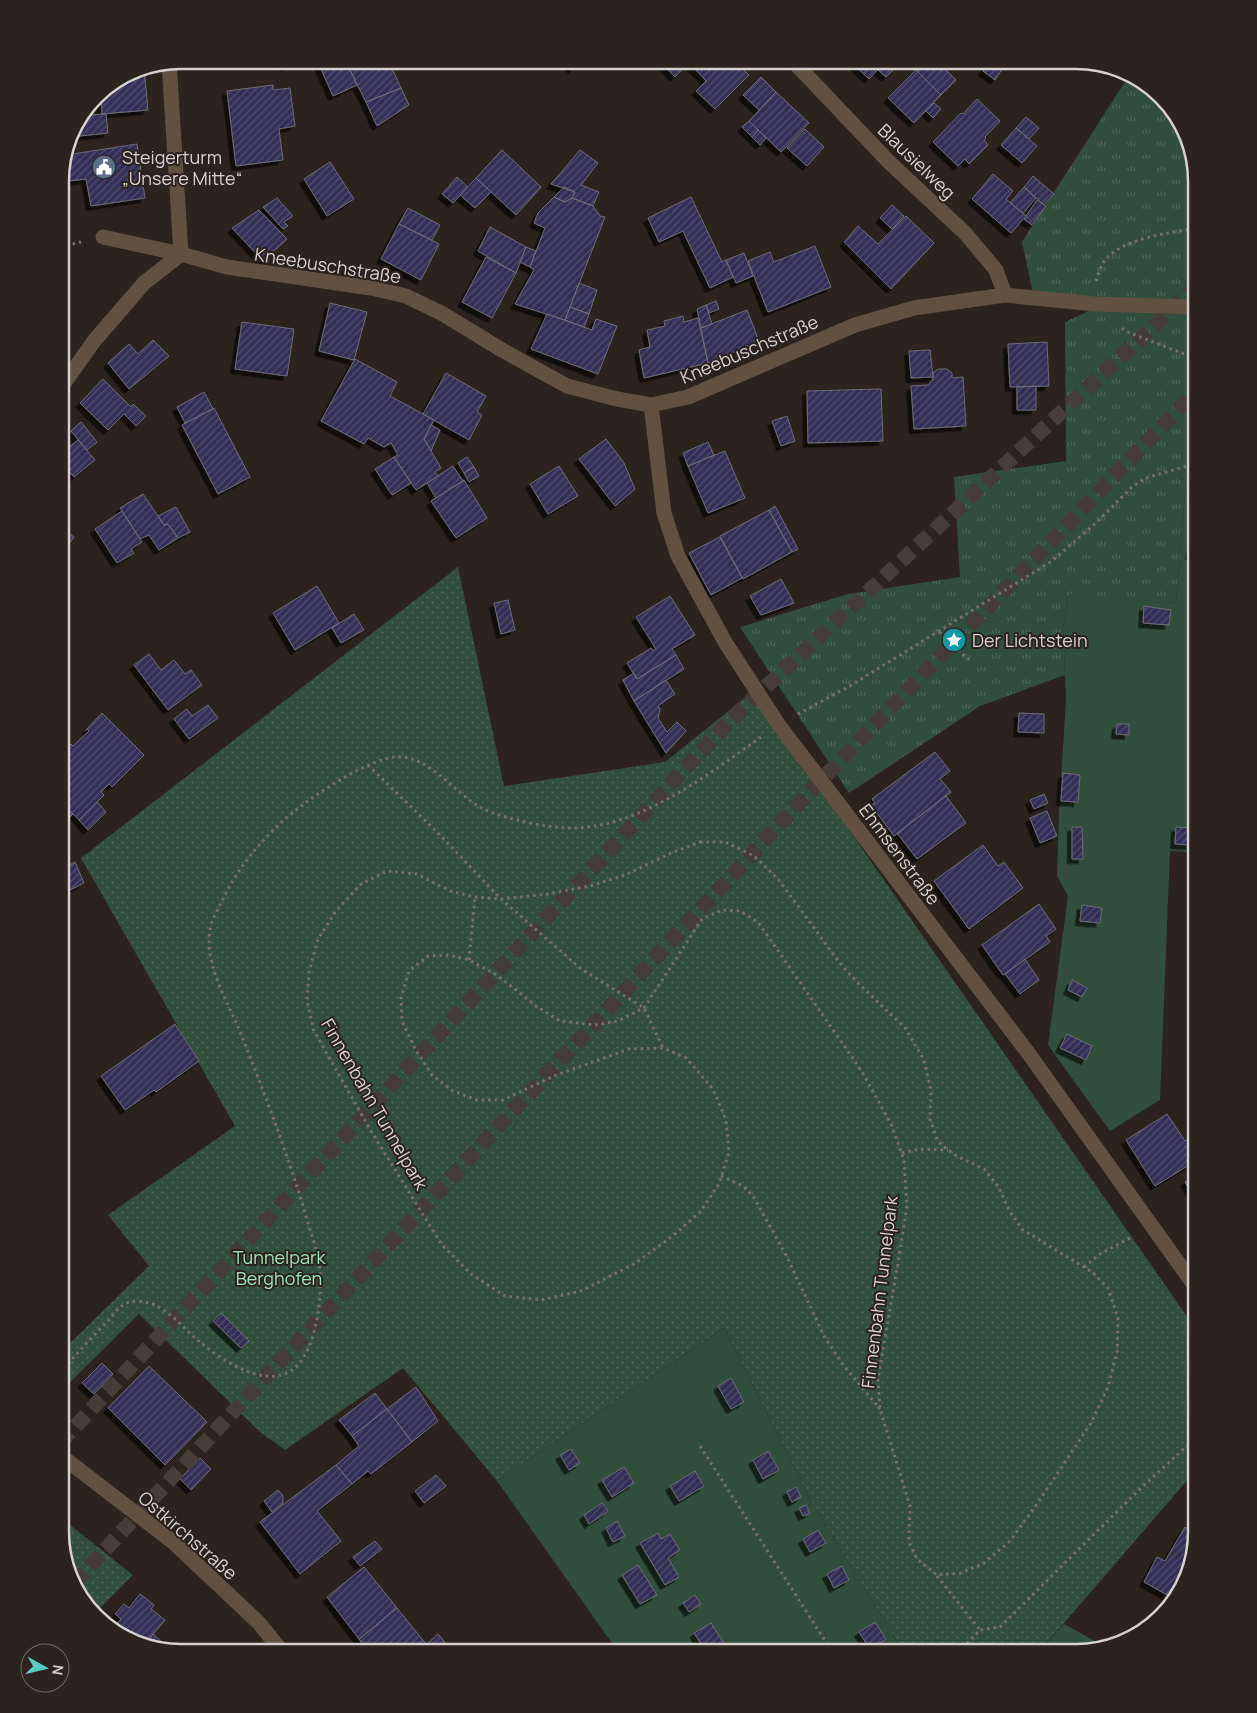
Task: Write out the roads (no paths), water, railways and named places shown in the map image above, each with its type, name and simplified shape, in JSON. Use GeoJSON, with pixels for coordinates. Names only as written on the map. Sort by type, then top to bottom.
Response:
{"type":"FeatureCollection","features":[{"type":"Feature","properties":{"kind":"street","name":"Blausielweg"},"geometry":{"type":"LineString","coordinates":[[801,69],[889,162],[965,233],[996,270],[1005,295]]}},
{"type":"Feature","properties":{"kind":"street"},"geometry":{"type":"LineString","coordinates":[[69,376],[94,341],[144,283],[181,254],[169,70]]}},
{"type":"Feature","properties":{"kind":"street","name":"Kneebuschstraße"},"geometry":{"type":"LineString","coordinates":[[103,237],[181,254],[227,267],[371,288],[406,296],[443,314],[566,386],[617,399],[651,405],[688,397],[855,325],[914,308],[1005,295],[1094,304],[1188,306]]}},
{"type":"Feature","properties":{"kind":"street","name":"Ehmsenstraße"},"geometry":{"type":"LineString","coordinates":[[651,405],[664,513],[678,556],[725,642],[778,724],[1029,1054],[1188,1277]]}},
{"type":"Feature","properties":{"kind":"street","name":"Ostkirchstraße"},"geometry":{"type":"LineString","coordinates":[[69,1462],[173,1542],[260,1623],[277,1644]]}},
{"type":"Feature","properties":{"kind":"tunnel"},"geometry":{"type":"LineString","coordinates":[[69,1433],[730,720],[1188,294]]}},
{"type":"Feature","properties":{"kind":"tunnel"},"geometry":{"type":"LineString","coordinates":[[79,1578],[805,797],[1188,399]]}},
{"type":"Feature","properties":{"kind":"place","name":"Steigerturm „Unsere Mitte“"},"geometry":{"type":"Point","coordinates":[104,167]}},
{"type":"Feature","properties":{"kind":"place","name":"Der Lichtstein"},"geometry":{"type":"Point","coordinates":[954,640]}},
{"type":"Feature","properties":{"kind":"park label","name":"Tunnelpark Berghofen"},"geometry":{"type":"Point","coordinates":[279,1267]}}]}
